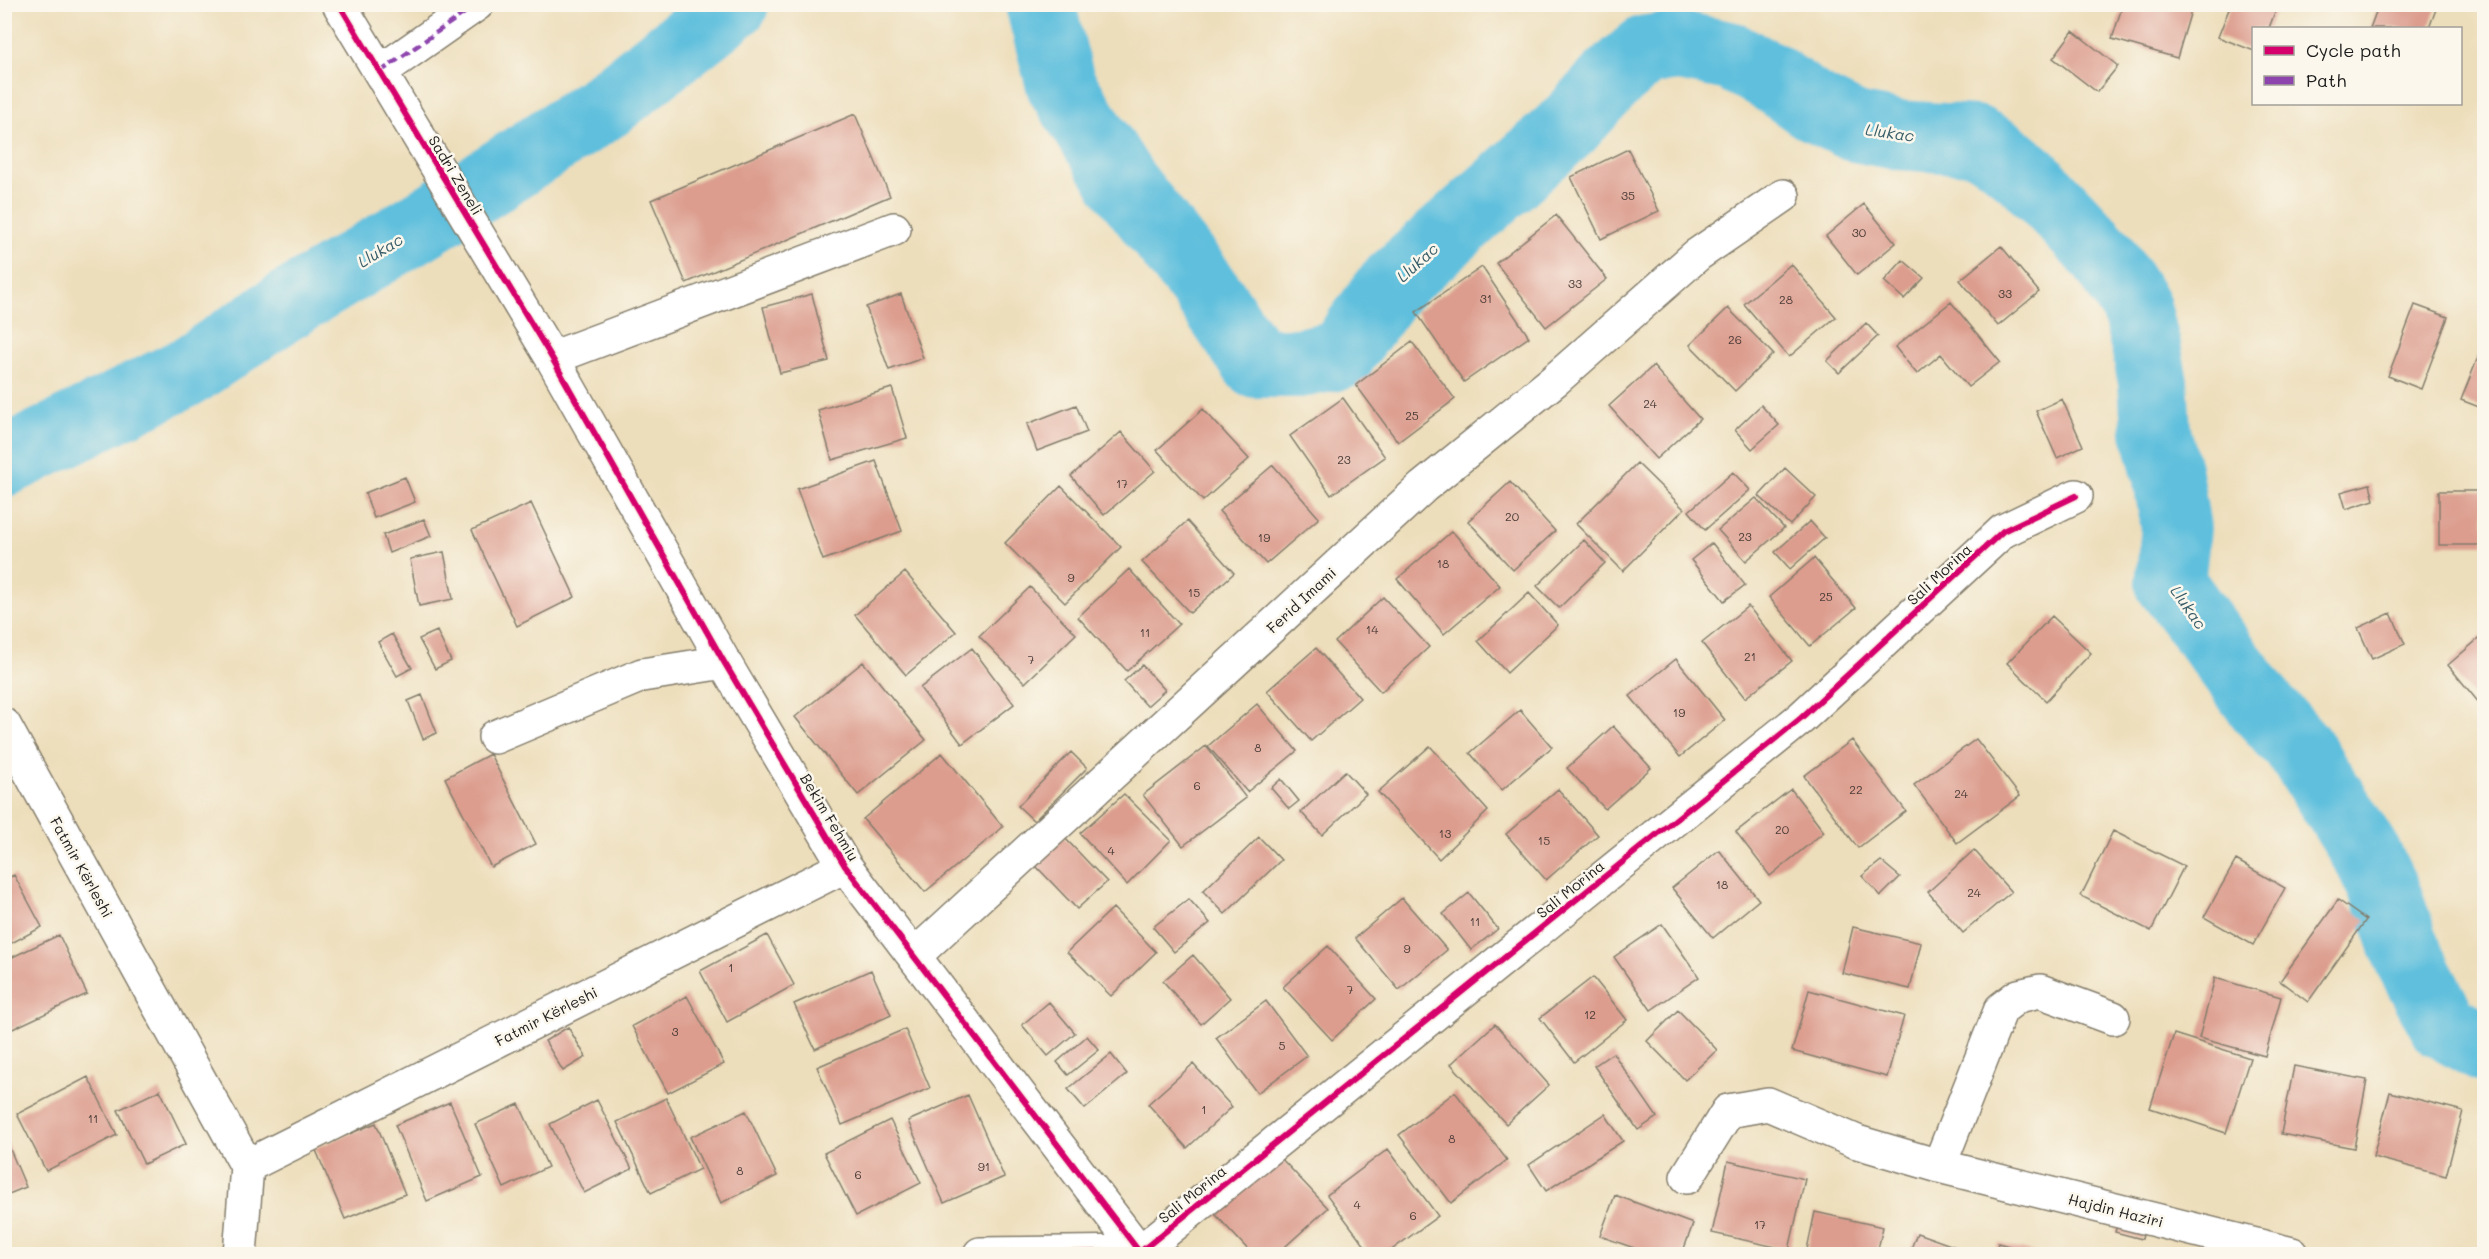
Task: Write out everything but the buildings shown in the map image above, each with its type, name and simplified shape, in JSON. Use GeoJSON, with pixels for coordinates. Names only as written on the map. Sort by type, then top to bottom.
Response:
{"type":"FeatureCollection","features":[{"type":"Feature","properties":{"kind":"street","name":"Sadri Zeneli"},"geometry":{"type":"LineString","coordinates":[[339,4],[552,358]]}},
{"type":"Feature","properties":{"kind":"street"},"geometry":{"type":"LineString","coordinates":[[380,72],[477,4]]}},
{"type":"Feature","properties":{"kind":"street","name":"Ferid Imami"},"geometry":{"type":"LineString","coordinates":[[914,956],[1424,487],[1555,380],[1697,255],[1784,196]]}},
{"type":"Feature","properties":{"kind":"street"},"geometry":{"type":"LineString","coordinates":[[552,358],[894,229]]}},
{"type":"Feature","properties":{"kind":"street","name":"Bekim Fehmiu"},"geometry":{"type":"LineString","coordinates":[[552,358],[724,662],[845,866],[1140,1253]]}},
{"type":"Feature","properties":{"kind":"street","name":"Sali Morina"},"geometry":{"type":"LineString","coordinates":[[1140,1253],[1801,718],[2003,531],[2076,496]]}},
{"type":"Feature","properties":{"kind":"street"},"geometry":{"type":"LineString","coordinates":[[495,737],[642,675],[724,662]]}},
{"type":"Feature","properties":{"kind":"street","name":"Fatmir Kërleshi"},"geometry":{"type":"LineString","coordinates":[[4,725],[247,1166],[845,866]]}},
{"type":"Feature","properties":{"kind":"street"},"geometry":{"type":"LineString","coordinates":[[1940,1166],[2001,1009],[2018,996],[2040,991],[2113,1018]]}},
{"type":"Feature","properties":{"kind":"street","name":"Hajdin Haziri"},"geometry":{"type":"LineString","coordinates":[[1687,1177],[1728,1111],[1768,1104],[1857,1142],[1940,1166],[2292,1254]]}},
{"type":"Feature","properties":{"kind":"street"},"geometry":{"type":"LineString","coordinates":[[240,1254],[247,1166]]}},
{"type":"Feature","properties":{"kind":"street"},"geometry":{"type":"LineString","coordinates":[[980,1254],[1140,1253]]}},
{"type":"Feature","properties":{"kind":"waterway","name":"Llukac"},"geometry":{"type":"LineString","coordinates":[[4,462],[187,372],[283,308],[428,221],[606,105],[734,4]]}},
{"type":"Feature","properties":{"kind":"waterway","name":"Llukac"},"geometry":{"type":"LineString","coordinates":[[1040,4],[1061,85],[1121,180],[1201,283],[1256,363],[1298,363],[1340,355],[1391,285],[1568,127],[1610,81],[1646,50],[1680,46],[1729,56],[1769,76],[1812,106],[1855,127],[1897,135],[1975,140],[2001,154],[2029,177],[2104,257],[2136,307],[2153,382],[2156,431],[2167,474],[2176,528],[2170,583],[2262,707],[2298,747],[2368,857],[2389,901],[2409,959],[2444,1025],[2484,1048]]}},
{"type":"Feature","properties":{"kind":"marked path"},"geometry":{"type":"LineString","coordinates":[[380,72],[477,4]]}},
{"type":"Feature","properties":{"kind":"cycle path"},"geometry":{"type":"LineString","coordinates":[[339,4],[552,358],[724,662],[845,866],[1141,1254]]}},
{"type":"Feature","properties":{"kind":"cycle path"},"geometry":{"type":"LineString","coordinates":[[980,1254],[1140,1252],[1801,718],[2003,531],[2076,496]]}}]}
